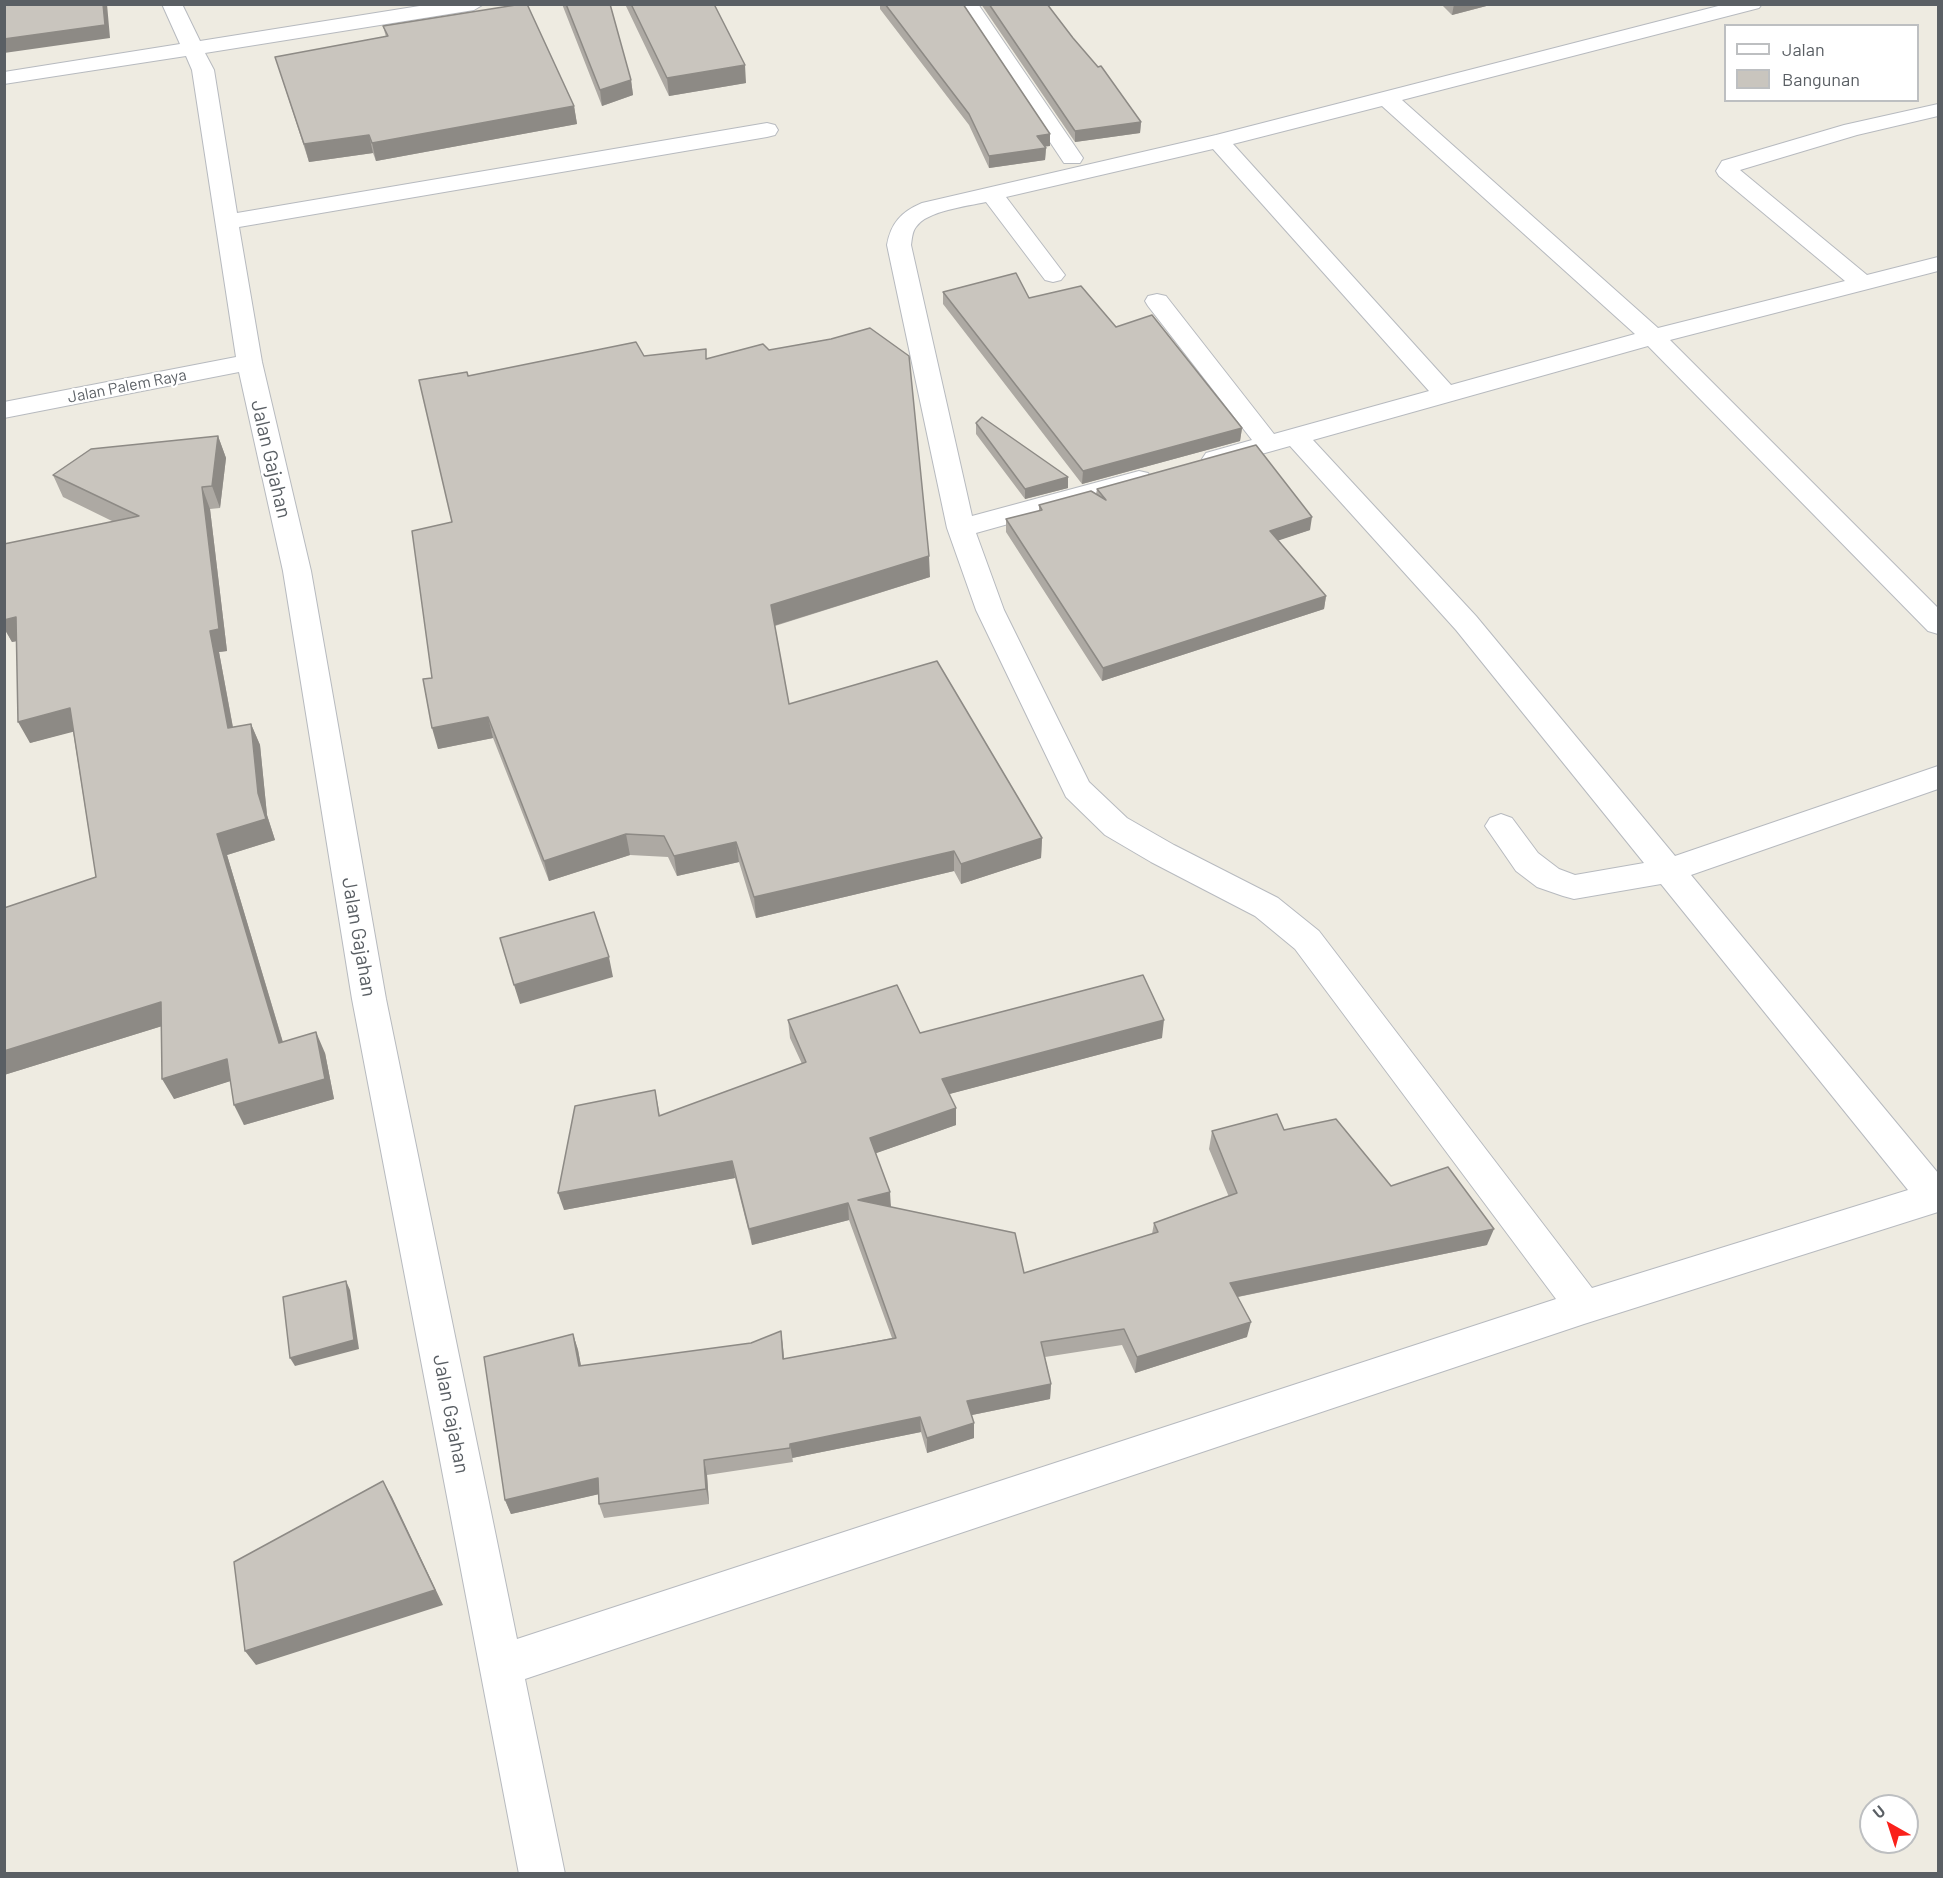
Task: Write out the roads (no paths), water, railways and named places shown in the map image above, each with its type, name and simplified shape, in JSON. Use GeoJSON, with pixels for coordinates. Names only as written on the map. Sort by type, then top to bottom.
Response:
{"type":"FeatureCollection","features":[{"type":"Feature","properties":{"kind":"street","name":"Jalan Gajahan"},"geometry":{"type":"LineString","coordinates":[[172,4],[203,70],[249,363],[297,571],[369,999],[542,1874]]}},
{"type":"Feature","properties":{"kind":"street"},"geometry":{"type":"LineString","coordinates":[[4,78],[474,4]]}},
{"type":"Feature","properties":{"kind":"street"},"geometry":{"type":"LineString","coordinates":[[968,4],[1072,158]]}},
{"type":"Feature","properties":{"kind":"street"},"geometry":{"type":"LineString","coordinates":[[1584,1307],[1307,940],[1288,922],[1259,902],[1117,829],[1090,806],[1072,779],[990,610],[961,528],[899,245],[901,228],[913,215],[930,208],[1218,141],[1752,4]]}},
{"type":"Feature","properties":{"kind":"street"},"geometry":{"type":"LineString","coordinates":[[1386,99],[1653,338],[1938,624]]}},
{"type":"Feature","properties":{"kind":"street"},"geometry":{"type":"LineString","coordinates":[[1862,283],[1727,171],[1730,166],[1742,161],[1852,130],[1938,110]]}},
{"type":"Feature","properties":{"kind":"street"},"geometry":{"type":"LineString","coordinates":[[227,222],[767,130]]}},
{"type":"Feature","properties":{"kind":"street"},"geometry":{"type":"LineString","coordinates":[[1218,141],[1446,395]]}},
{"type":"Feature","properties":{"kind":"street"},"geometry":{"type":"LineString","coordinates":[[993,195],[1053,275]]}},
{"type":"Feature","properties":{"kind":"street"},"geometry":{"type":"LineString","coordinates":[[961,528],[1653,338],[1938,264]]}},
{"type":"Feature","properties":{"kind":"street"},"geometry":{"type":"LineString","coordinates":[[501,1666],[1584,1307],[1937,1197],[1466,623],[1282,441],[1157,301]]}},
{"type":"Feature","properties":{"kind":"street","name":"Jalan Palem Raya"},"geometry":{"type":"LineString","coordinates":[[4,410],[249,363]]}},
{"type":"Feature","properties":{"kind":"street"},"geometry":{"type":"LineString","coordinates":[[1501,826],[1527,862],[1548,878],[1574,887],[1671,870],[1938,777]]}}]}
